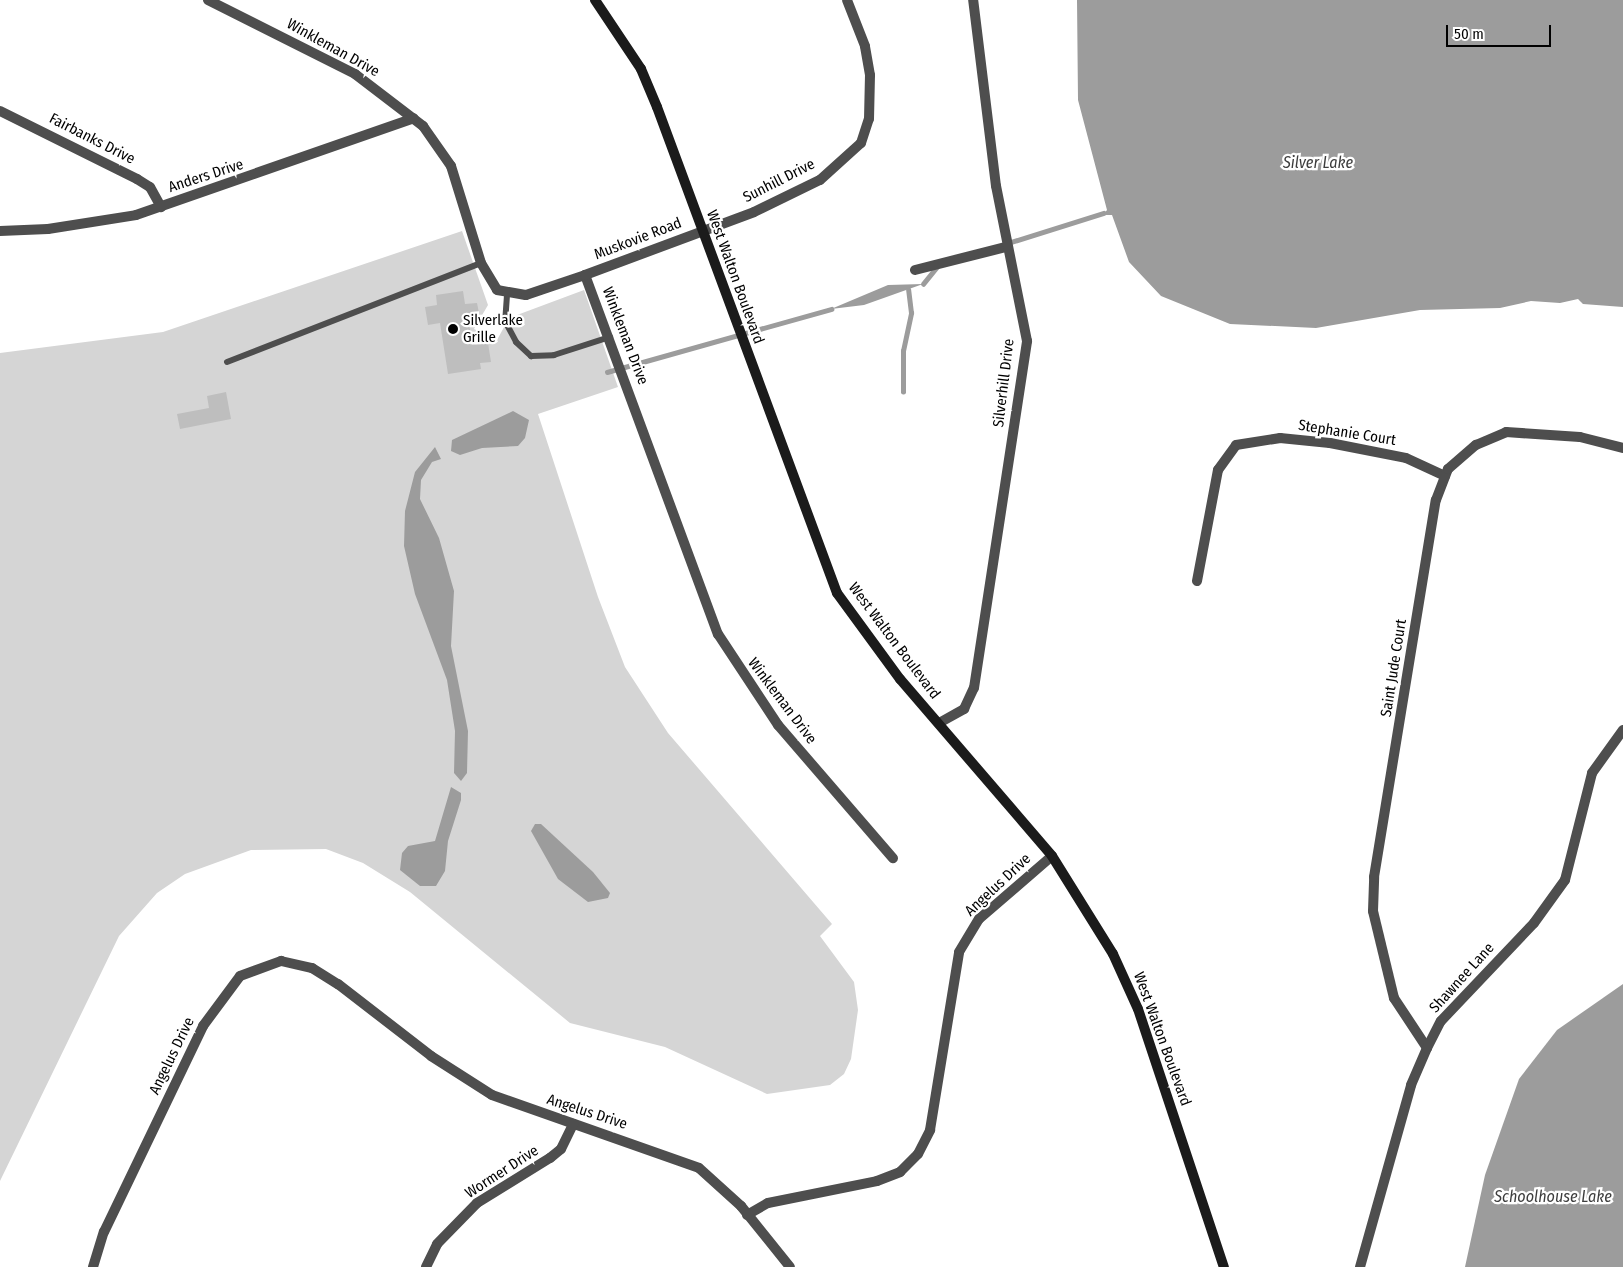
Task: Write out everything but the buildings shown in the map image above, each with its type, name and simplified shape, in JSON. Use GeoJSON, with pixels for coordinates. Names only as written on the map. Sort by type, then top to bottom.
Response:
{"type":"FeatureCollection","features":[{"type":"Feature","properties":{"kind":"main road","name":"West Walton Boulevard"},"geometry":{"type":"LineString","coordinates":[[595,0],[640,69],[837,593],[939,724],[1052,856],[1113,954],[1138,1009],[1224,1267]]}},
{"type":"Feature","properties":{"kind":"street","name":"Winkleman Drive"},"geometry":{"type":"LineString","coordinates":[[208,0],[355,74],[414,118],[436,140],[451,166],[488,282],[507,295],[526,295],[585,275],[611,337],[670,509],[718,634],[778,725],[893,858]]}},
{"type":"Feature","properties":{"kind":"street","name":"Sunhill Drive"},"geometry":{"type":"LineString","coordinates":[[702,230],[820,180],[860,143],[869,119],[870,75],[865,46],[847,0]]}},
{"type":"Feature","properties":{"kind":"street","name":"Silverhill Drive"},"geometry":{"type":"LineString","coordinates":[[939,724],[964,709],[974,688],[1025,351],[1024,314],[1006,247],[973,0]]}},
{"type":"Feature","properties":{"kind":"street","name":"Fairbanks Drive"},"geometry":{"type":"LineString","coordinates":[[0,111],[137,179],[150,187],[160,207]]}},
{"type":"Feature","properties":{"kind":"street","name":"Anders Drive"},"geometry":{"type":"LineString","coordinates":[[0,231],[89,224],[160,207],[414,118]]}},
{"type":"Feature","properties":{"kind":"street","name":"Muskovie Road"},"geometry":{"type":"LineString","coordinates":[[585,275],[702,230]]}},
{"type":"Feature","properties":{"kind":"street"},"geometry":{"type":"LineString","coordinates":[[915,270],[1006,247]]}},
{"type":"Feature","properties":{"kind":"street","name":"Saint Jude Court"},"geometry":{"type":"LineString","coordinates":[[1426,1048],[1394,998],[1376,932],[1374,877],[1432,522],[1445,476],[1476,445],[1506,432],[1580,437],[1623,448]]}},
{"type":"Feature","properties":{"kind":"street","name":"Stephanie Court"},"geometry":{"type":"LineString","coordinates":[[1197,581],[1218,470],[1236,445],[1280,438],[1330,442],[1406,458],[1445,476]]}},
{"type":"Feature","properties":{"kind":"street","name":"Shawnee Lane"},"geometry":{"type":"LineString","coordinates":[[1360,1267],[1411,1085],[1426,1048],[1446,1015],[1534,923],[1565,880],[1592,773],[1623,730]]}},
{"type":"Feature","properties":{"kind":"street","name":"Angelus Drive"},"geometry":{"type":"LineString","coordinates":[[93,1267],[104,1232],[203,1026],[222,995],[256,968],[281,961],[312,968],[366,1002],[459,1076],[492,1095],[699,1168],[747,1215],[768,1203],[877,1182],[900,1172],[918,1154],[930,1130],[959,952],[979,919],[1052,856]]}},
{"type":"Feature","properties":{"kind":"street","name":"Wormer Drive"},"geometry":{"type":"LineString","coordinates":[[426,1267],[438,1244],[476,1203],[550,1158],[561,1149],[573,1124]]}},
{"type":"Feature","properties":{"kind":"street"},"geometry":{"type":"LineString","coordinates":[[747,1215],[790,1267]]}},
{"type":"Feature","properties":{"kind":"lane"},"geometry":{"type":"LineString","coordinates":[[227,362],[481,263]]}},
{"type":"Feature","properties":{"kind":"lane"},"geometry":{"type":"LineString","coordinates":[[507,295],[505,321],[516,342],[531,356],[554,355],[611,337]]}},
{"type":"Feature","properties":{"kind":"shaded area"},"geometry":{"type":"Polygon","coordinates":[[[462,231],[488,305],[474,329],[497,340],[509,318],[584,290],[618,387],[538,414],[598,597],[625,667],[668,733],[832,924],[820,936],[854,982],[858,1010],[851,1059],[844,1074],[830,1085],[767,1094],[665,1047],[570,1023],[410,892],[363,863],[326,849],[251,850],[185,874],[157,893],[119,936],[0,1181],[0,353],[163,332],[462,231]]]}},
{"type":"Feature","properties":{"kind":"water","name":"Silver Lake"},"geometry":{"type":"Polygon","coordinates":[[[1077,0],[1623,0],[1623,307],[1583,304],[1578,299],[1560,303],[1531,301],[1500,308],[1420,310],[1316,328],[1230,324],[1161,296],[1129,262],[1112,215],[1103,215],[1107,210],[1078,100],[1077,0]]]}},
{"type":"Feature","properties":{"kind":"water"},"geometry":{"type":"Polygon","coordinates":[[[923,284],[864,305],[831,309],[888,285],[923,284]]]}},
{"type":"Feature","properties":{"kind":"water"},"geometry":{"type":"Polygon","coordinates":[[[513,411],[529,420],[525,438],[518,446],[482,448],[460,455],[451,451],[452,440],[513,411]]]}},
{"type":"Feature","properties":{"kind":"water"},"geometry":{"type":"Polygon","coordinates":[[[435,447],[441,459],[432,462],[421,480],[420,499],[439,538],[454,591],[451,646],[468,731],[467,773],[461,781],[454,773],[455,731],[447,680],[415,594],[404,546],[405,511],[415,472],[435,447]]]}},
{"type":"Feature","properties":{"kind":"water"},"geometry":{"type":"Polygon","coordinates":[[[451,787],[461,793],[461,800],[448,841],[445,871],[436,886],[420,886],[400,870],[402,853],[408,846],[435,841],[451,787]]]}},
{"type":"Feature","properties":{"kind":"water"},"geometry":{"type":"Polygon","coordinates":[[[535,824],[541,824],[593,872],[610,893],[608,898],[588,902],[558,879],[531,831],[535,824]]]}},
{"type":"Feature","properties":{"kind":"water","name":"Schoolhouse Lake"},"geometry":{"type":"Polygon","coordinates":[[[1623,984],[1623,1267],[1465,1267],[1485,1175],[1519,1079],[1557,1030],[1623,984]]]}},
{"type":"Feature","properties":{"kind":"waterway"},"geometry":{"type":"LineString","coordinates":[[1008,243],[1103,213]]}},
{"type":"Feature","properties":{"kind":"waterway"},"geometry":{"type":"LineString","coordinates":[[923,284],[937,267]]}},
{"type":"Feature","properties":{"kind":"waterway"},"geometry":{"type":"LineString","coordinates":[[903,392],[903,351],[911,313],[908,290]]}},
{"type":"Feature","properties":{"kind":"waterway"},"geometry":{"type":"LineString","coordinates":[[607,372],[831,309]]}},
{"type":"Feature","properties":{"kind":"place","name":"Silverlake Grille"},"geometry":{"type":"Point","coordinates":[453,329]}}]}
